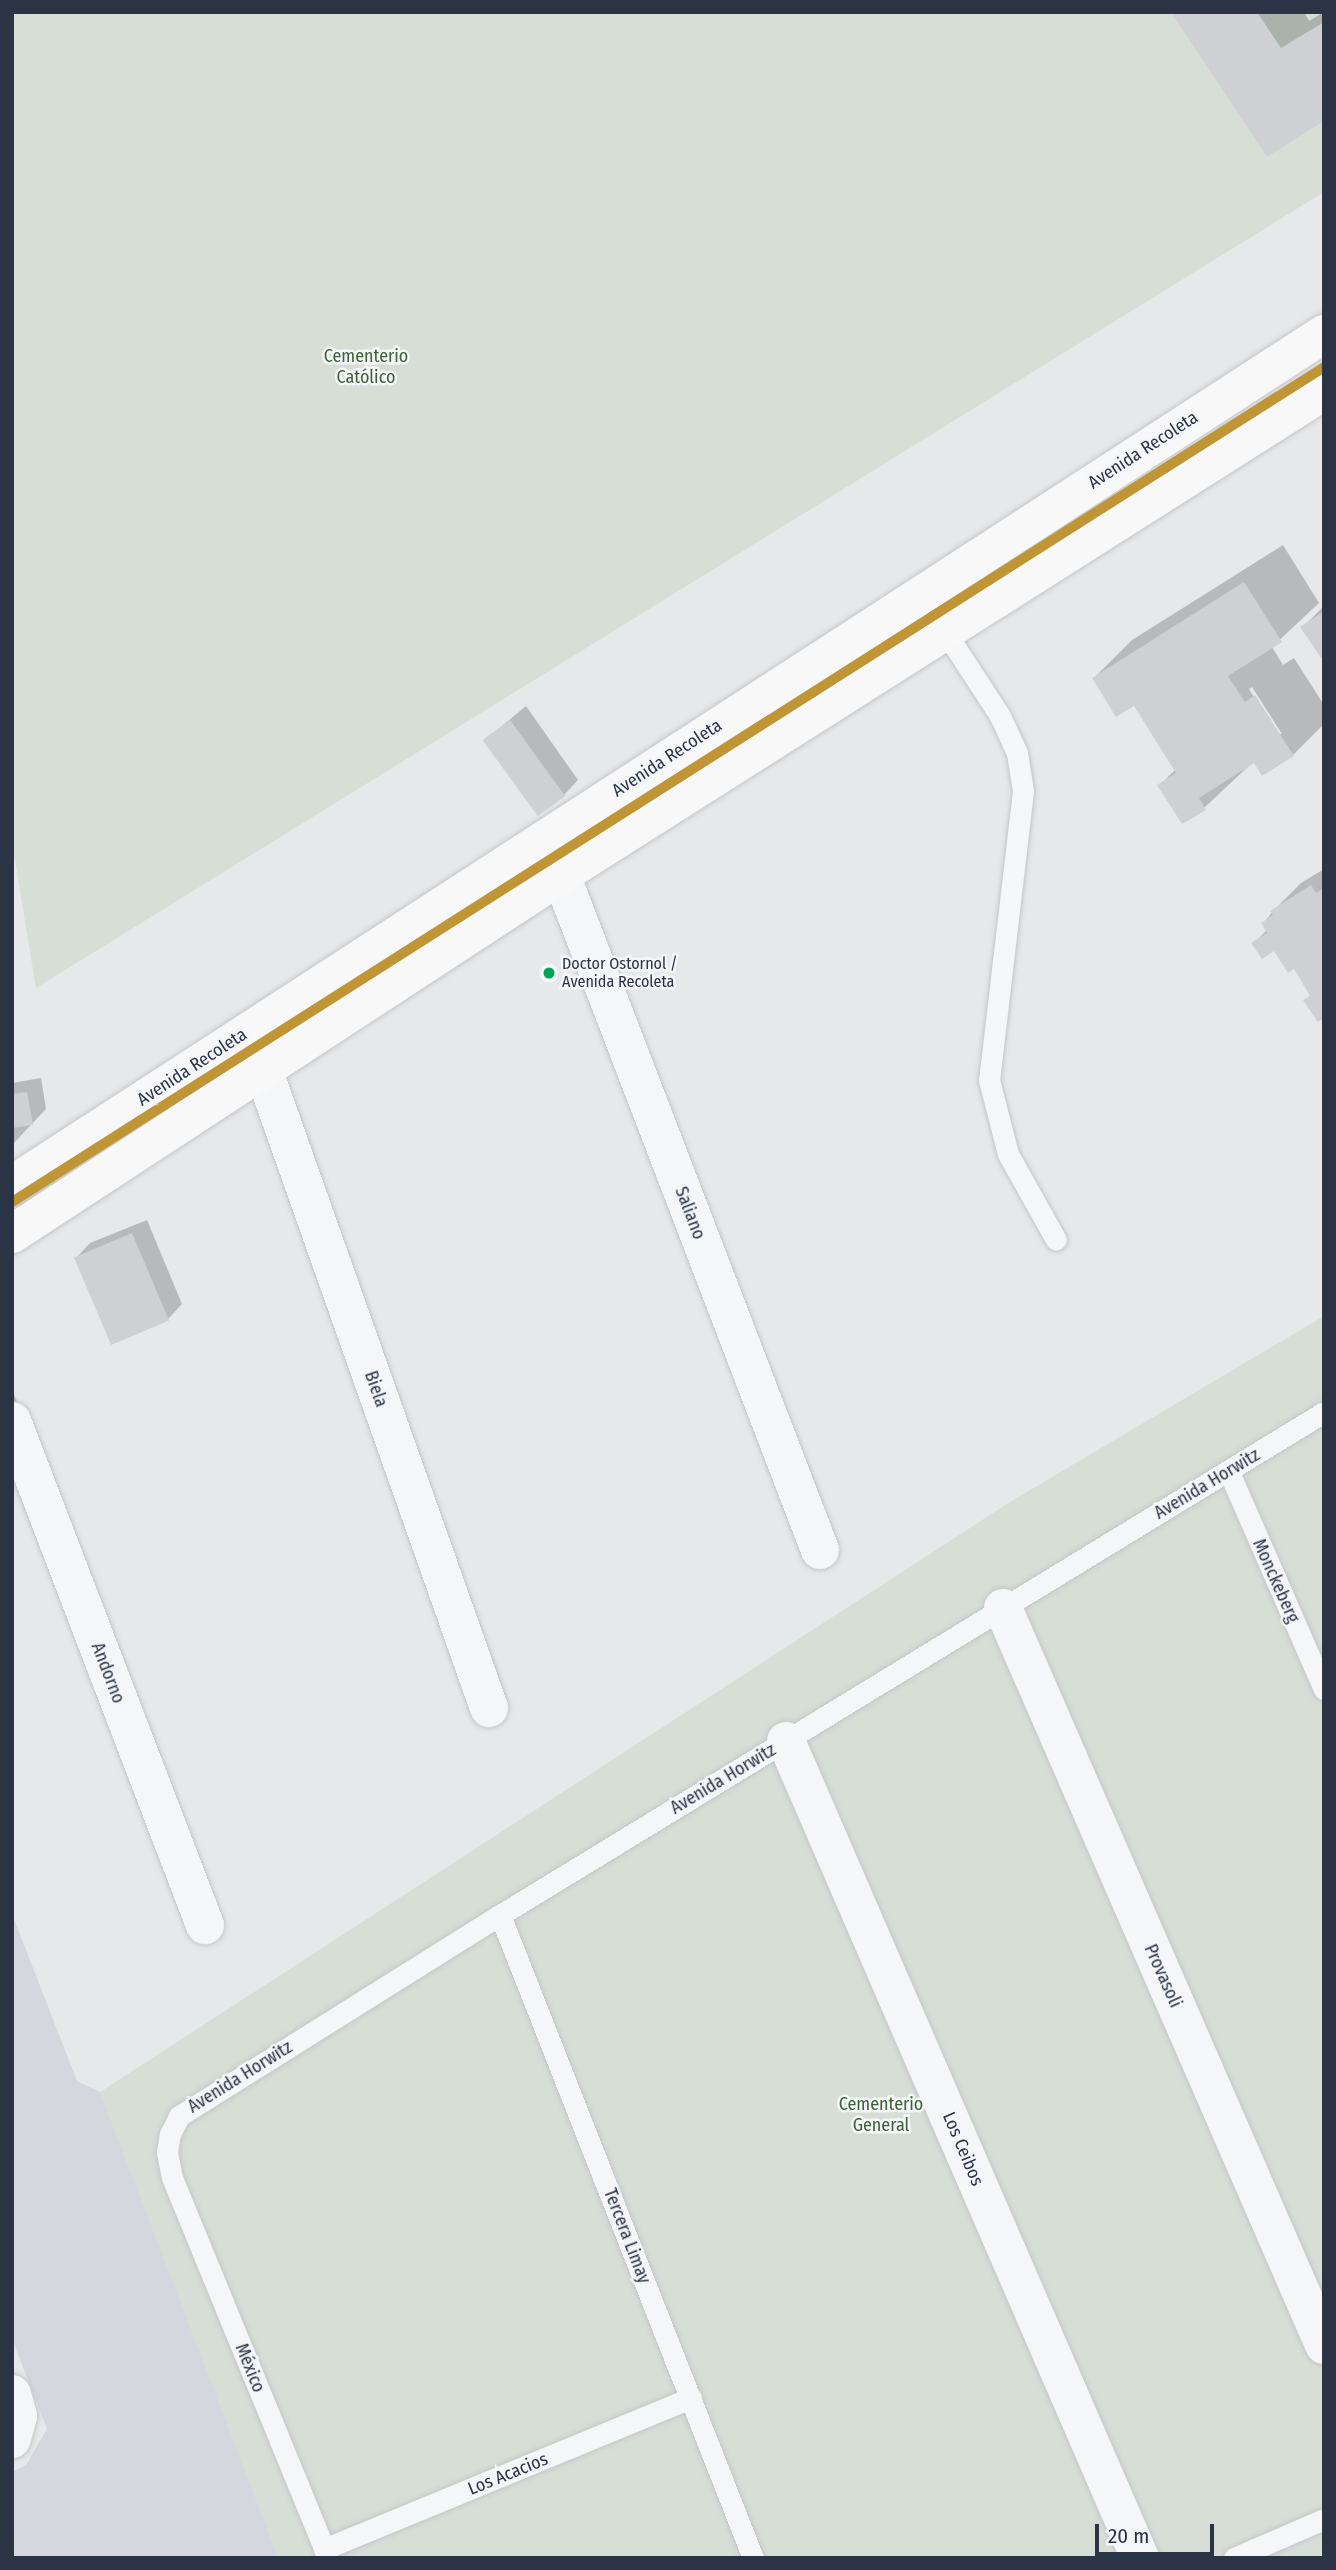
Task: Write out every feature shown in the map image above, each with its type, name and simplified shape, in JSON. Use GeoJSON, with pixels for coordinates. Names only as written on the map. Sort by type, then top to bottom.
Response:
{"type":"FeatureCollection","features":[{"type":"Feature","properties":{"kind":"main road","name":"Avenida Recoleta"},"geometry":{"type":"LineString","coordinates":[[12,1185],[1324,334]]}},
{"type":"Feature","properties":{"kind":"main road"},"geometry":{"type":"LineString","coordinates":[[12,1234],[561,875],[1324,391]]}},
{"type":"Feature","properties":{"kind":"street","name":"Saliano"},"geometry":{"type":"LineString","coordinates":[[561,875],[820,1550]]}},
{"type":"Feature","properties":{"kind":"street","name":"Biela"},"geometry":{"type":"LineString","coordinates":[[263,1069],[489,1708]]}},
{"type":"Feature","properties":{"kind":"street","name":"Andorno"},"geometry":{"type":"LineString","coordinates":[[12,1421],[205,1924]]}},
{"type":"Feature","properties":{"kind":"street","name":"Provasoli"},"geometry":{"type":"LineString","coordinates":[[1003,1608],[1324,2345]]}},
{"type":"Feature","properties":{"kind":"street","name":"Los Ceibos"},"geometry":{"type":"LineString","coordinates":[[786,1741],[1140,2558]]}},
{"type":"Feature","properties":{"kind":"street"},"geometry":{"type":"LineString","coordinates":[[12,2394],[18,2416],[12,2439]]}},
{"type":"Feature","properties":{"kind":"lane"},"geometry":{"type":"LineString","coordinates":[[944,630],[1000,716],[1017,753],[1023,792],[989,1080],[1008,1154],[1056,1240]]}},
{"type":"Feature","properties":{"kind":"lane","name":"Avenida Horwitz"},"geometry":{"type":"LineString","coordinates":[[172,2178],[167,2152],[170,2134],[180,2116],[500,1915],[1324,1412]]}},
{"type":"Feature","properties":{"kind":"lane","name":"Monckeberg"},"geometry":{"type":"LineString","coordinates":[[1229,1472],[1324,1689]]}},
{"type":"Feature","properties":{"kind":"lane","name":"Tercera Limay"},"geometry":{"type":"LineString","coordinates":[[500,1915],[753,2558]]}},
{"type":"Feature","properties":{"kind":"lane","name":"México"},"geometry":{"type":"LineString","coordinates":[[172,2178],[326,2554]]}},
{"type":"Feature","properties":{"kind":"lane","name":"Los Acacios"},"geometry":{"type":"LineString","coordinates":[[326,2554],[691,2398]]}},
{"type":"Feature","properties":{"kind":"lane"},"geometry":{"type":"LineString","coordinates":[[1234,2558],[1324,2519]]}},
{"type":"Feature","properties":{"kind":"shaded area"},"geometry":{"type":"Polygon","coordinates":[[[12,1914],[77,2081],[100,2092],[280,2558],[12,2558],[12,2472],[26,2465],[47,2429],[12,2339],[12,1914]]]}},
{"type":"Feature","properties":{"kind":"green space","name":"Cementerio Católico"},"geometry":{"type":"Polygon","coordinates":[[[12,12],[1324,12],[1324,192],[36,988],[12,842],[12,12]]]}},
{"type":"Feature","properties":{"kind":"green space","name":"Cementerio General"},"geometry":{"type":"Polygon","coordinates":[[[1324,1316],[1324,2558],[278,2558],[100,2092],[1010,1502],[1324,1316]]]}},
{"type":"Feature","properties":{"kind":"building"},"geometry":{"type":"Polygon","coordinates":[[[1171,12],[1257,12],[1281,48],[1324,22],[1324,121],[1267,157],[1171,12]]]}},
{"type":"Feature","properties":{"kind":"building"},"geometry":{"type":"Polygon","coordinates":[[[1244,582],[1282,642],[1228,676],[1245,702],[1255,695],[1294,756],[1262,776],[1254,763],[1199,798],[1206,810],[1182,824],[1157,785],[1176,773],[1134,706],[1116,717],[1092,678],[1244,582]]]}},
{"type":"Feature","properties":{"kind":"building"},"geometry":{"type":"Polygon","coordinates":[[[1324,611],[1324,662],[1300,627],[1324,611]]]}},
{"type":"Feature","properties":{"kind":"building"},"geometry":{"type":"Polygon","coordinates":[[[510,720],[565,796],[538,816],[482,740],[510,720]]]}},
{"type":"Feature","properties":{"kind":"building"},"geometry":{"type":"Polygon","coordinates":[[[1311,885],[1316,893],[1324,888],[1324,1022],[1322,1019],[1318,1022],[1303,1000],[1310,996],[1294,969],[1288,973],[1274,951],[1262,959],[1251,943],[1267,933],[1261,923],[1273,915],[1270,911],[1311,885]]]}},
{"type":"Feature","properties":{"kind":"building"},"geometry":{"type":"Polygon","coordinates":[[[27,1092],[33,1125],[12,1128],[12,1094],[27,1092]]]}},
{"type":"Feature","properties":{"kind":"building"},"geometry":{"type":"Polygon","coordinates":[[[132,1233],[169,1320],[111,1345],[74,1258],[132,1233]]]}},
{"type":"Feature","properties":{"kind":"transit line"},"geometry":{"type":"LineString","coordinates":[[12,1202],[1324,367]]}},
{"type":"Feature","properties":{"kind":"place","name":"Doctor Ostornol / Avenida Recoleta"},"geometry":{"type":"Point","coordinates":[549,973]}}]}
